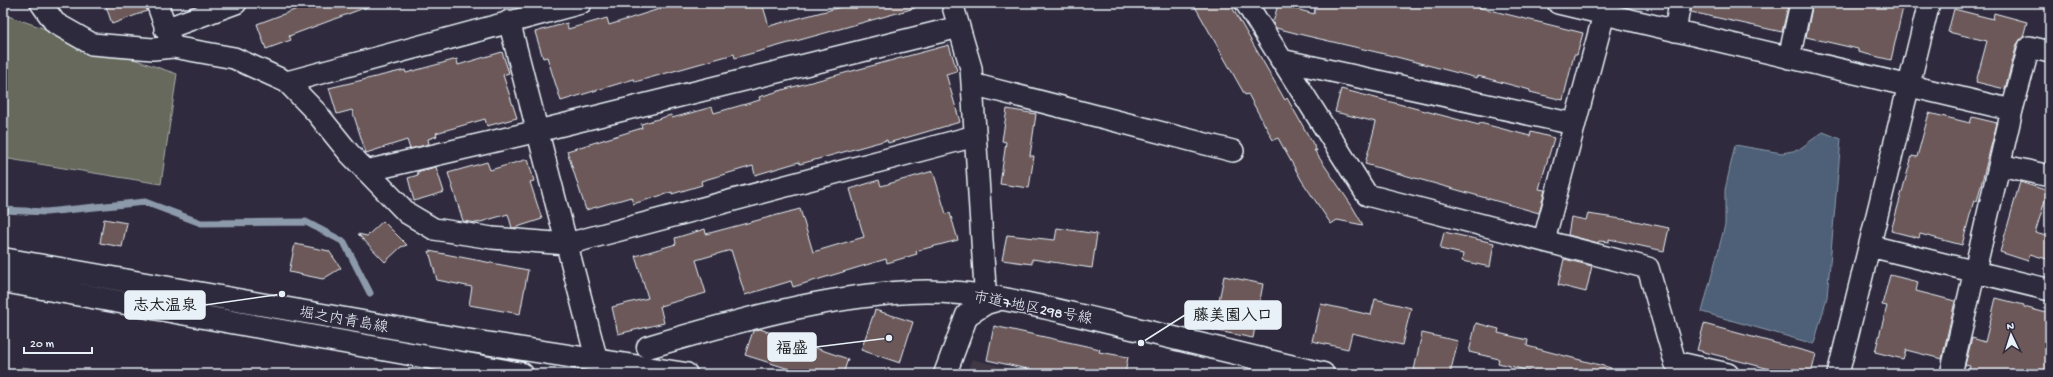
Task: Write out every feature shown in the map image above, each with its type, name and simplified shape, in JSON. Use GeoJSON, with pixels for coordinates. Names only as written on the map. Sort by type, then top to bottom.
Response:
{"type":"FeatureCollection","features":[{"type":"Feature","properties":{"kind":"main road","name":"堀之内青島線"},"geometry":{"type":"LineString","coordinates":[[3,259],[465,340],[686,374]]}},
{"type":"Feature","properties":{"kind":"main road","name":"堀之内青島線"},"geometry":{"type":"LineString","coordinates":[[3,281],[522,374]]}},
{"type":"Feature","properties":{"kind":"main road","name":"市道7地区298号線"},"geometry":{"type":"LineString","coordinates":[[648,347],[768,313],[821,302],[910,292],[958,293],[991,299],[1323,374]]}},
{"type":"Feature","properties":{"kind":"main road"},"geometry":{"type":"LineString","coordinates":[[945,374],[967,315],[991,299]]}},
{"type":"Feature","properties":{"kind":"street"},"geometry":{"type":"LineString","coordinates":[[41,3],[55,23],[92,44],[153,49],[173,47],[234,58],[287,82],[316,112],[349,153],[407,213],[434,229],[492,238],[567,244],[975,136]]}},
{"type":"Feature","properties":{"kind":"street"},"geometry":{"type":"LineString","coordinates":[[157,3],[173,47]]}},
{"type":"Feature","properties":{"kind":"street"},"geometry":{"type":"LineString","coordinates":[[165,28],[236,3]]}},
{"type":"Feature","properties":{"kind":"street"},"geometry":{"type":"LineString","coordinates":[[287,82],[581,3]]}},
{"type":"Feature","properties":{"kind":"street"},"geometry":{"type":"LineString","coordinates":[[952,3],[971,68],[975,136],[991,299]]}},
{"type":"Feature","properties":{"kind":"street"},"geometry":{"type":"LineString","coordinates":[[1246,3],[1367,195],[1648,268],[1675,362],[1728,374]]}},
{"type":"Feature","properties":{"kind":"street"},"geometry":{"type":"LineString","coordinates":[[1558,3],[2012,110]]}},
{"type":"Feature","properties":{"kind":"street"},"geometry":{"type":"LineString","coordinates":[[1675,30],[1680,3]]}},
{"type":"Feature","properties":{"kind":"street"},"geometry":{"type":"LineString","coordinates":[[1790,58],[1801,3]]}},
{"type":"Feature","properties":{"kind":"street"},"geometry":{"type":"LineString","coordinates":[[1838,374],[1929,3]]}},
{"type":"Feature","properties":{"kind":"street"},"geometry":{"type":"LineString","coordinates":[[1544,240],[1604,14]]}},
{"type":"Feature","properties":{"kind":"street"},"geometry":{"type":"LineString","coordinates":[[510,21],[597,361]]}},
{"type":"Feature","properties":{"kind":"street"},"geometry":{"type":"LineString","coordinates":[[366,171],[538,131],[960,27]]}},
{"type":"Feature","properties":{"kind":"street"},"geometry":{"type":"LineString","coordinates":[[1951,374],[2012,110],[2029,47],[2050,52]]}},
{"type":"Feature","properties":{"kind":"street"},"geometry":{"type":"LineString","coordinates":[[1281,60],[1574,124]]}},
{"type":"Feature","properties":{"kind":"street"},"geometry":{"type":"LineString","coordinates":[[972,84],[1233,151]]}},
{"type":"Feature","properties":{"kind":"street"},"geometry":{"type":"LineString","coordinates":[[2000,165],[2050,176]]}},
{"type":"Feature","properties":{"kind":"street"},"geometry":{"type":"LineString","coordinates":[[1870,246],[2050,290]]}},
{"type":"Feature","properties":{"kind":"shaded area"},"geometry":{"type":"Polygon","coordinates":[[[972,359],[1030,374],[966,374],[972,359]]]}},
{"type":"Feature","properties":{"kind":"green space"},"geometry":{"type":"Polygon","coordinates":[[[3,3],[8,3],[8,16],[177,74],[161,184],[3,158],[3,3]]]}},
{"type":"Feature","properties":{"kind":"green space"},"geometry":{"type":"Polygon","coordinates":[[[22,367],[72,374],[21,374],[22,367]]]}},
{"type":"Feature","properties":{"kind":"water"},"geometry":{"type":"Polygon","coordinates":[[[1823,132],[1841,139],[1827,297],[1814,344],[1702,312],[1725,225],[1725,190],[1735,145],[1782,153],[1798,150],[1823,132]]]}},
{"type":"Feature","properties":{"kind":"building"},"geometry":{"type":"Polygon","coordinates":[[[105,3],[145,3],[147,11],[112,24],[105,3]]]}},
{"type":"Feature","properties":{"kind":"building"},"geometry":{"type":"Polygon","coordinates":[[[295,3],[371,3],[372,5],[289,36],[291,40],[266,49],[257,24],[297,9],[295,3]]]}},
{"type":"Feature","properties":{"kind":"building"},"geometry":{"type":"Polygon","coordinates":[[[678,3],[762,3],[769,26],[856,3],[914,3],[915,8],[735,58],[734,54],[635,82],[634,79],[561,101],[547,57],[543,58],[535,32],[567,23],[568,29],[607,18],[609,25],[678,3]]]}},
{"type":"Feature","properties":{"kind":"building"},"geometry":{"type":"Polygon","coordinates":[[[1193,3],[1233,3],[1233,9],[1285,100],[1287,98],[1317,151],[1314,150],[1363,225],[1337,220],[1331,224],[1302,181],[1278,138],[1273,140],[1248,94],[1245,95],[1193,3]]]}},
{"type":"Feature","properties":{"kind":"building"},"geometry":{"type":"Polygon","coordinates":[[[1316,3],[1461,3],[1583,33],[1577,55],[1574,55],[1563,100],[1530,92],[1530,90],[1478,76],[1477,78],[1276,28],[1273,23],[1278,4],[1314,14],[1316,3]]]}},
{"type":"Feature","properties":{"kind":"building"},"geometry":{"type":"Polygon","coordinates":[[[1692,3],[1770,3],[1788,7],[1782,32],[1691,12],[1692,3]]]}},
{"type":"Feature","properties":{"kind":"building"},"geometry":{"type":"Polygon","coordinates":[[[1813,3],[1904,3],[1891,60],[1858,52],[1858,49],[1806,37],[1813,3]]]}},
{"type":"Feature","properties":{"kind":"building"},"geometry":{"type":"Polygon","coordinates":[[[1954,9],[1993,19],[1994,13],[2027,22],[2023,37],[2017,44],[2005,89],[1976,82],[1987,41],[1948,32],[1954,9]]]}},
{"type":"Feature","properties":{"kind":"building"},"geometry":{"type":"Polygon","coordinates":[[[949,45],[957,71],[946,74],[960,122],[888,143],[887,140],[800,164],[799,162],[755,175],[753,166],[701,181],[702,185],[672,194],[672,192],[633,204],[631,197],[586,210],[567,151],[642,128],[641,124],[671,115],[672,118],[712,107],[714,113],[760,100],[759,97],[789,88],[949,45]]]}},
{"type":"Feature","properties":{"kind":"building"},"geometry":{"type":"Polygon","coordinates":[[[502,52],[509,73],[503,75],[517,118],[487,126],[485,119],[436,133],[437,136],[428,139],[429,144],[410,149],[407,140],[366,153],[352,110],[337,114],[329,88],[405,70],[406,73],[457,59],[458,65],[502,52]]]}},
{"type":"Feature","properties":{"kind":"building"},"geometry":{"type":"Polygon","coordinates":[[[1341,89],[1479,125],[1480,123],[1530,136],[1531,132],[1554,138],[1539,189],[1545,190],[1539,213],[1365,164],[1376,122],[1335,112],[1341,89]]]}},
{"type":"Feature","properties":{"kind":"building"},"geometry":{"type":"Polygon","coordinates":[[[1007,109],[1036,114],[1030,156],[1034,156],[1029,188],[1000,184],[1006,142],[1002,141],[1007,109]]]}},
{"type":"Feature","properties":{"kind":"building"},"geometry":{"type":"Polygon","coordinates":[[[1929,113],[1970,123],[1972,117],[1997,123],[1977,201],[1974,200],[1962,245],[1920,234],[1919,238],[1891,231],[1912,156],[1917,157],[1929,113]]]}},
{"type":"Feature","properties":{"kind":"building"},"geometry":{"type":"Polygon","coordinates":[[[528,159],[534,181],[530,182],[542,219],[514,228],[512,228],[508,214],[477,223],[463,221],[448,173],[487,162],[490,170],[528,159]]]}},
{"type":"Feature","properties":{"kind":"building"},"geometry":{"type":"Polygon","coordinates":[[[436,167],[444,192],[414,201],[408,178],[418,175],[417,172],[436,167]]]}},
{"type":"Feature","properties":{"kind":"building"},"geometry":{"type":"Polygon","coordinates":[[[933,171],[946,214],[950,213],[958,240],[916,251],[917,254],[887,263],[886,259],[793,287],[791,281],[745,295],[731,250],[696,260],[706,293],[660,306],[664,323],[618,334],[612,307],[648,298],[635,256],[676,244],[675,238],[705,229],[706,234],[800,209],[813,252],[864,237],[850,189],[879,180],[881,186],[933,171]]]}},
{"type":"Feature","properties":{"kind":"building"},"geometry":{"type":"Polygon","coordinates":[[[2020,182],[2048,191],[2035,233],[2050,237],[2050,260],[2030,254],[2028,261],[2000,252],[2020,182]]]}},
{"type":"Feature","properties":{"kind":"building"},"geometry":{"type":"Polygon","coordinates":[[[1588,214],[1669,228],[1664,251],[1609,239],[1609,242],[1599,241],[1598,243],[1568,235],[1571,217],[1586,220],[1588,214]]]}},
{"type":"Feature","properties":{"kind":"building"},"geometry":{"type":"Polygon","coordinates":[[[104,219],[127,223],[122,247],[100,243],[104,219]]]}},
{"type":"Feature","properties":{"kind":"building"},"geometry":{"type":"Polygon","coordinates":[[[383,221],[407,245],[401,247],[385,262],[358,234],[367,236],[383,221]]]}},
{"type":"Feature","properties":{"kind":"building"},"geometry":{"type":"Polygon","coordinates":[[[1057,228],[1097,234],[1092,268],[1032,259],[1032,264],[1002,260],[1007,235],[1055,240],[1057,228]]]}},
{"type":"Feature","properties":{"kind":"building"},"geometry":{"type":"Polygon","coordinates":[[[1444,232],[1494,243],[1490,267],[1462,261],[1463,254],[1440,249],[1444,232]]]}},
{"type":"Feature","properties":{"kind":"building"},"geometry":{"type":"Polygon","coordinates":[[[295,244],[329,251],[341,268],[323,279],[289,272],[295,244]]]}},
{"type":"Feature","properties":{"kind":"building"},"geometry":{"type":"Polygon","coordinates":[[[429,251],[528,270],[520,314],[469,305],[472,287],[437,280],[429,251]]]}},
{"type":"Feature","properties":{"kind":"building"},"geometry":{"type":"Polygon","coordinates":[[[1564,259],[1592,266],[1586,292],[1558,285],[1564,259]]]}},
{"type":"Feature","properties":{"kind":"building"},"geometry":{"type":"Polygon","coordinates":[[[1890,275],[1918,282],[1916,291],[1955,301],[1942,359],[1906,350],[1903,359],[1875,352],[1887,306],[1882,305],[1890,275]]]}},
{"type":"Feature","properties":{"kind":"building"},"geometry":{"type":"Polygon","coordinates":[[[1224,276],[1263,284],[1253,338],[1213,330],[1224,276]]]}},
{"type":"Feature","properties":{"kind":"building"},"geometry":{"type":"Polygon","coordinates":[[[1996,298],[2024,305],[2024,307],[2050,314],[2050,357],[2046,374],[1986,374],[1969,370],[1970,366],[1965,365],[1972,338],[1985,342],[1996,298]]]}},
{"type":"Feature","properties":{"kind":"building"},"geometry":{"type":"Polygon","coordinates":[[[1375,299],[1411,308],[1402,345],[1352,333],[1348,349],[1312,341],[1321,304],[1371,315],[1375,299]]]}},
{"type":"Feature","properties":{"kind":"building"},"geometry":{"type":"Polygon","coordinates":[[[875,310],[913,322],[900,363],[861,350],[875,310]]]}},
{"type":"Feature","properties":{"kind":"building"},"geometry":{"type":"Polygon","coordinates":[[[1476,323],[1499,329],[1498,333],[1528,340],[1527,346],[1611,368],[1610,374],[1528,374],[1529,371],[1498,363],[1499,359],[1469,352],[1476,323]]]}},
{"type":"Feature","properties":{"kind":"building"},"geometry":{"type":"Polygon","coordinates":[[[1704,324],[1816,354],[1811,374],[1789,374],[1697,350],[1704,324]]]}},
{"type":"Feature","properties":{"kind":"building"},"geometry":{"type":"Polygon","coordinates":[[[994,326],[1100,349],[1099,352],[1128,357],[1125,374],[1050,374],[987,360],[994,326]]]}},
{"type":"Feature","properties":{"kind":"building"},"geometry":{"type":"Polygon","coordinates":[[[760,329],[848,359],[843,374],[805,374],[745,355],[753,331],[760,329]]]}},
{"type":"Feature","properties":{"kind":"building"},"geometry":{"type":"Polygon","coordinates":[[[1422,333],[1458,341],[1450,374],[1430,374],[1414,370],[1422,333]]]}},
{"type":"Feature","properties":{"kind":"waterway"},"geometry":{"type":"LineString","coordinates":[[3,210],[46,212],[145,202],[201,223],[306,222],[344,242],[370,293]]}},
{"type":"Feature","properties":{"kind":"place","name":"志太温泉"},"geometry":{"type":"Point","coordinates":[282,294]}},
{"type":"Feature","properties":{"kind":"place","name":"福盛"},"geometry":{"type":"Point","coordinates":[889,338]}},
{"type":"Feature","properties":{"kind":"place","name":"藤美園入口"},"geometry":{"type":"Point","coordinates":[1141,343]}}]}
